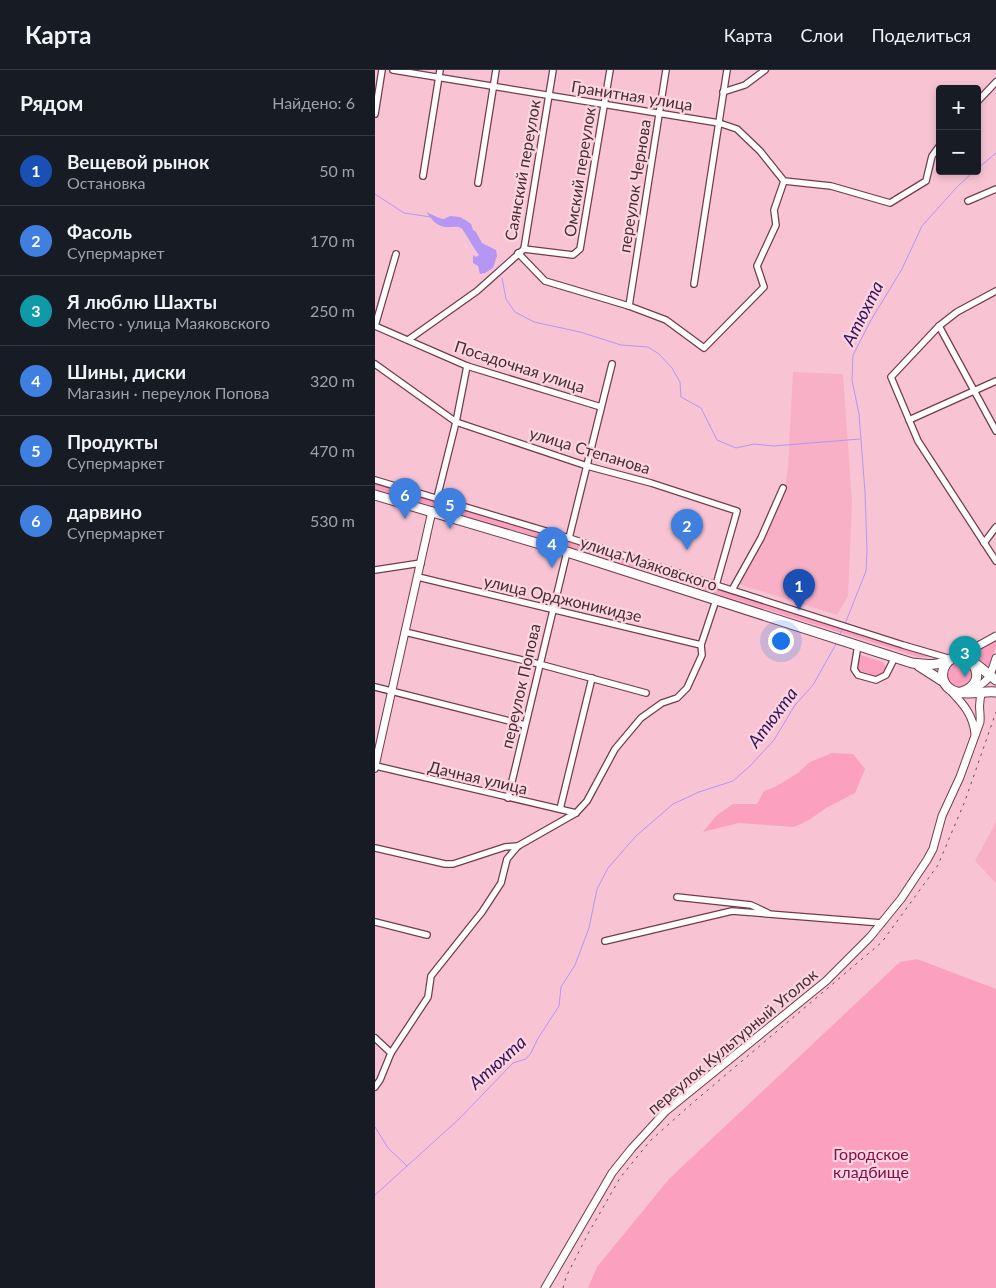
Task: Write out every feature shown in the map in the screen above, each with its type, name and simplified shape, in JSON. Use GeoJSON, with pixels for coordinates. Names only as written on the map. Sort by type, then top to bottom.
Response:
{"type":"FeatureCollection","features":[{"type":"Feature","properties":{"kind":"main road","name":"улица Маяковского"},"geometry":{"type":"LineString","coordinates":[[375,494],[567,552],[913,663],[937,665],[955,658]]}},
{"type":"Feature","properties":{"kind":"main road"},"geometry":{"type":"LineString","coordinates":[[993,678],[965,658],[955,658],[943,669],[942,676],[946,685],[955,691],[996,692]]}},
{"type":"Feature","properties":{"kind":"main road"},"geometry":{"type":"LineString","coordinates":[[965,691],[974,686],[977,680],[978,672],[971,661]]}},
{"type":"Feature","properties":{"kind":"main road","name":"улица Маяковского"},"geometry":{"type":"LineString","coordinates":[[913,663],[946,685]]}},
{"type":"Feature","properties":{"kind":"street"},"geometry":{"type":"LineString","coordinates":[[375,114],[382,70]]}},
{"type":"Feature","properties":{"kind":"street","name":"Гранитная улица"},"geometry":{"type":"LineString","coordinates":[[393,70],[719,123],[737,129],[760,150],[784,181]]}},
{"type":"Feature","properties":{"kind":"street"},"geometry":{"type":"LineString","coordinates":[[423,176],[440,70]]}},
{"type":"Feature","properties":{"kind":"street"},"geometry":{"type":"LineString","coordinates":[[478,183],[496,70]]}},
{"type":"Feature","properties":{"kind":"street","name":"Саянский переулок"},"geometry":{"type":"LineString","coordinates":[[408,340],[477,291],[521,251],[553,70]]}},
{"type":"Feature","properties":{"kind":"street","name":"Омский переулок"},"geometry":{"type":"LineString","coordinates":[[521,251],[573,255],[580,249],[610,70]]}},
{"type":"Feature","properties":{"kind":"street","name":"переулок Чернова"},"geometry":{"type":"LineString","coordinates":[[629,306],[666,70]]}},
{"type":"Feature","properties":{"kind":"street"},"geometry":{"type":"LineString","coordinates":[[694,284],[727,70]]}},
{"type":"Feature","properties":{"kind":"street"},"geometry":{"type":"LineString","coordinates":[[723,92],[745,85],[765,70]]}},
{"type":"Feature","properties":{"kind":"street"},"geometry":{"type":"LineString","coordinates":[[981,98],[996,82]]}},
{"type":"Feature","properties":{"kind":"street"},"geometry":{"type":"LineString","coordinates":[[521,251],[545,281],[629,306],[666,320],[704,348],[763,286],[757,266],[776,225],[774,210],[784,181],[831,186],[890,204],[926,181],[932,156],[936,150]]}},
{"type":"Feature","properties":{"kind":"street"},"geometry":{"type":"LineString","coordinates":[[968,201],[996,189]]}},
{"type":"Feature","properties":{"kind":"street"},"geometry":{"type":"LineString","coordinates":[[375,326],[396,254]]}},
{"type":"Feature","properties":{"kind":"street"},"geometry":{"type":"LineString","coordinates":[[996,291],[957,312],[939,326],[891,377],[919,441],[996,561]]}},
{"type":"Feature","properties":{"kind":"street","name":"Посадочная улица"},"geometry":{"type":"LineString","coordinates":[[375,326],[467,366],[601,407]]}},
{"type":"Feature","properties":{"kind":"street"},"geometry":{"type":"LineString","coordinates":[[939,326],[996,432]]}},
{"type":"Feature","properties":{"kind":"street","name":"улица Степанова"},"geometry":{"type":"LineString","coordinates":[[375,364],[456,422],[587,466],[651,483],[737,511],[716,585]]}},
{"type":"Feature","properties":{"kind":"street"},"geometry":{"type":"LineString","coordinates":[[569,538],[612,364]]}},
{"type":"Feature","properties":{"kind":"street"},"geometry":{"type":"LineString","coordinates":[[437,498],[456,422],[467,366]]}},
{"type":"Feature","properties":{"kind":"street"},"geometry":{"type":"LineString","coordinates":[[909,420],[996,381]]}},
{"type":"Feature","properties":{"kind":"street","name":"улица Маяковского"},"geometry":{"type":"LineString","coordinates":[[375,480],[569,538],[857,630],[955,658]]}},
{"type":"Feature","properties":{"kind":"street"},"geometry":{"type":"LineString","coordinates":[[732,590],[761,538],[783,488]]}},
{"type":"Feature","properties":{"kind":"street"},"geometry":{"type":"LineString","coordinates":[[375,767],[432,511]]}},
{"type":"Feature","properties":{"kind":"street"},"geometry":{"type":"LineString","coordinates":[[984,543],[996,527]]}},
{"type":"Feature","properties":{"kind":"street","name":"переулок Попова"},"geometry":{"type":"LineString","coordinates":[[508,798],[567,552]]}},
{"type":"Feature","properties":{"kind":"street"},"geometry":{"type":"LineString","coordinates":[[375,570],[421,563]]}},
{"type":"Feature","properties":{"kind":"street","name":"улица Орджоникидзе"},"geometry":{"type":"LineString","coordinates":[[418,577],[701,645]]}},
{"type":"Feature","properties":{"kind":"street"},"geometry":{"type":"LineString","coordinates":[[375,1087],[380,1080],[391,1053],[428,997],[431,976],[482,912],[501,883],[507,859],[518,846],[576,813],[587,801],[615,749],[641,718],[662,703],[677,698],[687,688],[702,655],[701,645],[716,600]]}},
{"type":"Feature","properties":{"kind":"street"},"geometry":{"type":"LineString","coordinates":[[405,632],[539,664],[646,693]]}},
{"type":"Feature","properties":{"kind":"street"},"geometry":{"type":"LineString","coordinates":[[955,658],[996,636]]}},
{"type":"Feature","properties":{"kind":"street"},"geometry":{"type":"LineString","coordinates":[[855,644],[854,669],[858,675],[876,680],[886,675],[895,657]]}},
{"type":"Feature","properties":{"kind":"street"},"geometry":{"type":"LineString","coordinates":[[965,691],[993,678],[996,658]]}},
{"type":"Feature","properties":{"kind":"street"},"geometry":{"type":"LineString","coordinates":[[560,809],[592,678]]}},
{"type":"Feature","properties":{"kind":"street"},"geometry":{"type":"LineString","coordinates":[[946,685],[968,710],[972,718],[975,735]]}},
{"type":"Feature","properties":{"kind":"street"},"geometry":{"type":"LineString","coordinates":[[375,687],[525,725]]}},
{"type":"Feature","properties":{"kind":"street","name":"переулок Культурный Уголок"},"geometry":{"type":"LineString","coordinates":[[545,1288],[612,1173],[632,1148],[662,1116],[826,981],[852,957],[901,899],[933,849],[942,816],[980,722],[981,716],[978,706],[982,692]]}},
{"type":"Feature","properties":{"kind":"street","name":"Дачная улица"},"geometry":{"type":"LineString","coordinates":[[375,767],[576,813]]}},
{"type":"Feature","properties":{"kind":"street"},"geometry":{"type":"LineString","coordinates":[[375,848],[445,864],[453,864],[505,847],[518,846]]}},
{"type":"Feature","properties":{"kind":"street"},"geometry":{"type":"LineString","coordinates":[[677,897],[751,905],[772,914]]}},
{"type":"Feature","properties":{"kind":"street"},"geometry":{"type":"LineString","coordinates":[[605,941],[732,910],[882,923]]}},
{"type":"Feature","properties":{"kind":"street"},"geometry":{"type":"LineString","coordinates":[[375,922],[427,935]]}},
{"type":"Feature","properties":{"kind":"street"},"geometry":{"type":"LineString","coordinates":[[375,1038],[391,1053]]}},
{"type":"Feature","properties":{"kind":"shaded area"},"geometry":{"type":"Polygon","coordinates":[[[426,212],[444,219],[450,216],[460,217],[471,224],[482,243],[496,250],[497,256],[493,268],[480,274],[478,266],[473,263],[473,255],[476,257],[479,255],[462,229],[439,225],[426,212]]]}},
{"type":"Feature","properties":{"kind":"shaded area"},"geometry":{"type":"Polygon","coordinates":[[[793,372],[843,374],[852,502],[848,596],[837,615],[739,584],[763,540],[785,490],[793,372]]]}},
{"type":"Feature","properties":{"kind":"shaded area"},"geometry":{"type":"Polygon","coordinates":[[[996,822],[996,883],[975,861],[996,822]]]}},
{"type":"Feature","properties":{"kind":"green space"},"geometry":{"type":"Polygon","coordinates":[[[375,483],[522,526],[934,657],[917,657],[520,532],[375,489],[375,483]]]}},
{"type":"Feature","properties":{"kind":"green space"},"geometry":{"type":"Polygon","coordinates":[[[996,640],[996,647],[988,667],[972,652],[996,640]]]}},
{"type":"Feature","properties":{"kind":"green space"},"geometry":{"type":"Polygon","coordinates":[[[858,654],[883,662],[886,667],[883,674],[875,679],[861,674],[855,668],[858,654]]]}},
{"type":"Feature","properties":{"kind":"green space"},"geometry":{"type":"Polygon","coordinates":[[[960,661],[969,665],[973,674],[969,683],[960,687],[951,683],[947,674],[951,665],[960,661]]]}},
{"type":"Feature","properties":{"kind":"green space"},"geometry":{"type":"Polygon","coordinates":[[[832,753],[853,754],[865,769],[855,793],[794,827],[738,823],[703,832],[717,815],[733,804],[757,804],[764,791],[775,787],[798,773],[810,762],[832,753]]]}},
{"type":"Feature","properties":{"kind":"green space","name":"Городское кладбище"},"geometry":{"type":"Polygon","coordinates":[[[917,959],[996,989],[996,1288],[588,1288],[597,1267],[669,1179],[900,962],[917,959]]]}},
{"type":"Feature","properties":{"kind":"waterway","name":"Атюхта"},"geometry":{"type":"LineString","coordinates":[[981,166],[996,153]]}},
{"type":"Feature","properties":{"kind":"waterway","name":"Атюхта"},"geometry":{"type":"LineString","coordinates":[[845,624],[866,571],[867,552],[859,414],[852,380],[853,355],[871,320],[902,269],[922,226],[970,175]]}},
{"type":"Feature","properties":{"kind":"waterway"},"geometry":{"type":"LineString","coordinates":[[375,194],[404,213],[431,217]]}},
{"type":"Feature","properties":{"kind":"waterway"},"geometry":{"type":"LineString","coordinates":[[502,278],[506,299],[515,312],[534,322],[580,332],[621,345],[648,347],[659,354],[672,368],[680,382],[681,397],[701,408],[717,440],[736,448],[754,444],[774,446],[860,439]]}},
{"type":"Feature","properties":{"kind":"waterway","name":"Атюхта"},"geometry":{"type":"LineString","coordinates":[[839,636],[843,628]]}},
{"type":"Feature","properties":{"kind":"waterway","name":"Атюхта"},"geometry":{"type":"LineString","coordinates":[[375,1195],[459,1119],[513,1063],[526,1059],[531,1053],[559,1006],[561,987],[575,965],[589,928],[597,889],[608,868],[636,836],[673,804],[699,792],[733,781],[750,766],[774,740],[795,705],[813,685],[836,644]]}},
{"type":"Feature","properties":{"kind":"waterway"},"geometry":{"type":"LineString","coordinates":[[375,1127],[388,1148],[407,1166]]}},
{"type":"Feature","properties":{"kind":"railway"},"geometry":{"type":"LineString","coordinates":[[563,1288],[566,1277],[589,1232],[620,1178],[650,1141],[882,942],[938,865],[965,801],[996,712]]}},
{"type":"Feature","properties":{"kind":"place","name":"дарвино"},"geometry":{"type":"Point","coordinates":[405,519]}},
{"type":"Feature","properties":{"kind":"place","name":"Продукты"},"geometry":{"type":"Point","coordinates":[450,529]}},
{"type":"Feature","properties":{"kind":"place","name":"Фасоль"},"geometry":{"type":"Point","coordinates":[687,550]}},
{"type":"Feature","properties":{"kind":"place","name":"Шины, диски"},"geometry":{"type":"Point","coordinates":[552,568]}},
{"type":"Feature","properties":{"kind":"place","name":"Вещевой рынок"},"geometry":{"type":"Point","coordinates":[799,610]}},
{"type":"Feature","properties":{"kind":"place","name":"Я люблю Шахты"},"geometry":{"type":"Point","coordinates":[965,677]}}]}
